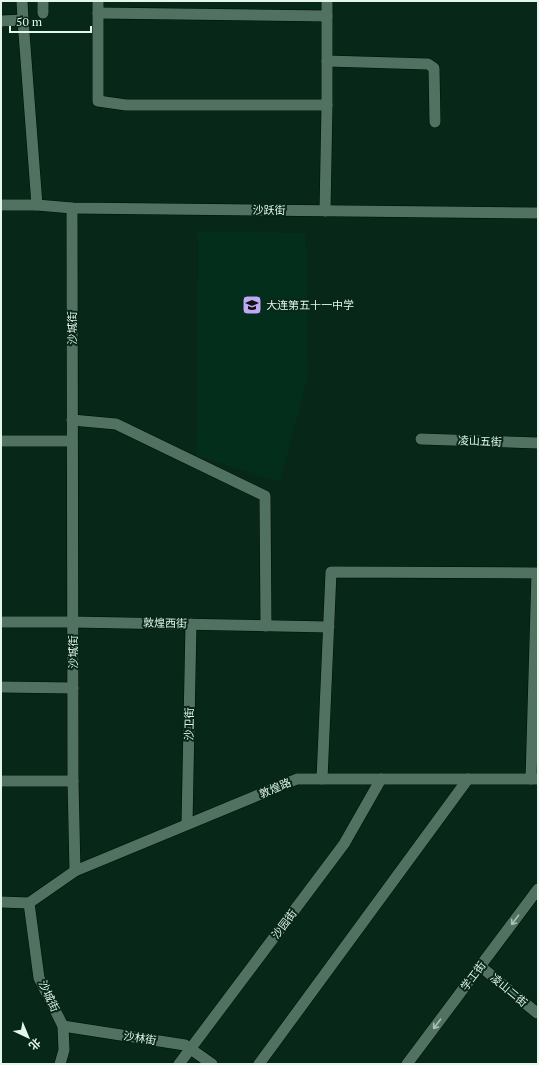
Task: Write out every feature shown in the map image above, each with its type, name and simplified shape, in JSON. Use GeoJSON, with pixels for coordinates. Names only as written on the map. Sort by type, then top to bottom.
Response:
{"type":"FeatureCollection","features":[{"type":"Feature","properties":{"kind":"street"},"geometry":{"type":"LineString","coordinates":[[22,1],[37,205]]}},
{"type":"Feature","properties":{"kind":"street"},"geometry":{"type":"LineString","coordinates":[[43,1],[43,13]]}},
{"type":"Feature","properties":{"kind":"street"},"geometry":{"type":"LineString","coordinates":[[98,1],[98,101],[126,105],[327,105]]}},
{"type":"Feature","properties":{"kind":"street"},"geometry":{"type":"LineString","coordinates":[[324,211],[327,105],[327,1]]}},
{"type":"Feature","properties":{"kind":"street"},"geometry":{"type":"LineString","coordinates":[[98,14],[327,16]]}},
{"type":"Feature","properties":{"kind":"street"},"geometry":{"type":"LineString","coordinates":[[1,21],[23,20]]}},
{"type":"Feature","properties":{"kind":"street"},"geometry":{"type":"LineString","coordinates":[[327,61],[428,64],[434,68],[435,122]]}},
{"type":"Feature","properties":{"kind":"street","name":"沙跃街"},"geometry":{"type":"LineString","coordinates":[[1,206],[37,205],[72,208],[538,213]]}},
{"type":"Feature","properties":{"kind":"street","name":"沙城街"},"geometry":{"type":"LineString","coordinates":[[72,208],[72,622],[75,871]]}},
{"type":"Feature","properties":{"kind":"street"},"geometry":{"type":"LineString","coordinates":[[72,420],[116,424],[265,496],[266,626]]}},
{"type":"Feature","properties":{"kind":"street","name":"凌山五街"},"geometry":{"type":"LineString","coordinates":[[421,439],[538,443]]}},
{"type":"Feature","properties":{"kind":"street"},"geometry":{"type":"LineString","coordinates":[[1,441],[72,441]]}},
{"type":"Feature","properties":{"kind":"street"},"geometry":{"type":"LineString","coordinates":[[322,779],[331,572],[537,574],[534,779]]}},
{"type":"Feature","properties":{"kind":"street","name":"敦煌西街"},"geometry":{"type":"LineString","coordinates":[[1,622],[329,627]]}},
{"type":"Feature","properties":{"kind":"street","name":"沙卫街"},"geometry":{"type":"LineString","coordinates":[[187,824],[191,624]]}},
{"type":"Feature","properties":{"kind":"street"},"geometry":{"type":"LineString","coordinates":[[1,687],[73,688]]}},
{"type":"Feature","properties":{"kind":"street","name":"敦煌路"},"geometry":{"type":"LineString","coordinates":[[75,871],[297,779],[534,779]]}},
{"type":"Feature","properties":{"kind":"street","name":"沙园街"},"geometry":{"type":"LineString","coordinates":[[179,1064],[344,844],[381,779]]}},
{"type":"Feature","properties":{"kind":"street"},"geometry":{"type":"LineString","coordinates":[[259,1064],[468,779]]}},
{"type":"Feature","properties":{"kind":"street"},"geometry":{"type":"LineString","coordinates":[[1,781],[73,781]]}},
{"type":"Feature","properties":{"kind":"street"},"geometry":{"type":"LineString","coordinates":[[1,902],[29,903],[75,871]]}},
{"type":"Feature","properties":{"kind":"street","name":"学工街"},"geometry":{"type":"LineString","coordinates":[[407,1064],[538,889]]}},
{"type":"Feature","properties":{"kind":"street","name":"沙城街"},"geometry":{"type":"LineString","coordinates":[[29,903],[40,978],[63,1026],[64,1050],[60,1064]]}},
{"type":"Feature","properties":{"kind":"street","name":"凌山二街"},"geometry":{"type":"LineString","coordinates":[[480,966],[538,1013]]}},
{"type":"Feature","properties":{"kind":"street","name":"沙林街"},"geometry":{"type":"LineString","coordinates":[[63,1026],[185,1045],[212,1064]]}},
{"type":"Feature","properties":{"kind":"shaded area","name":"大连第五十一中学"},"geometry":{"type":"Polygon","coordinates":[[[198,231],[306,233],[308,376],[280,482],[197,456],[198,231]]]}},
{"type":"Feature","properties":{"kind":"place","name":"大连第五十一中学"},"geometry":{"type":"Point","coordinates":[252,305]}}]}
